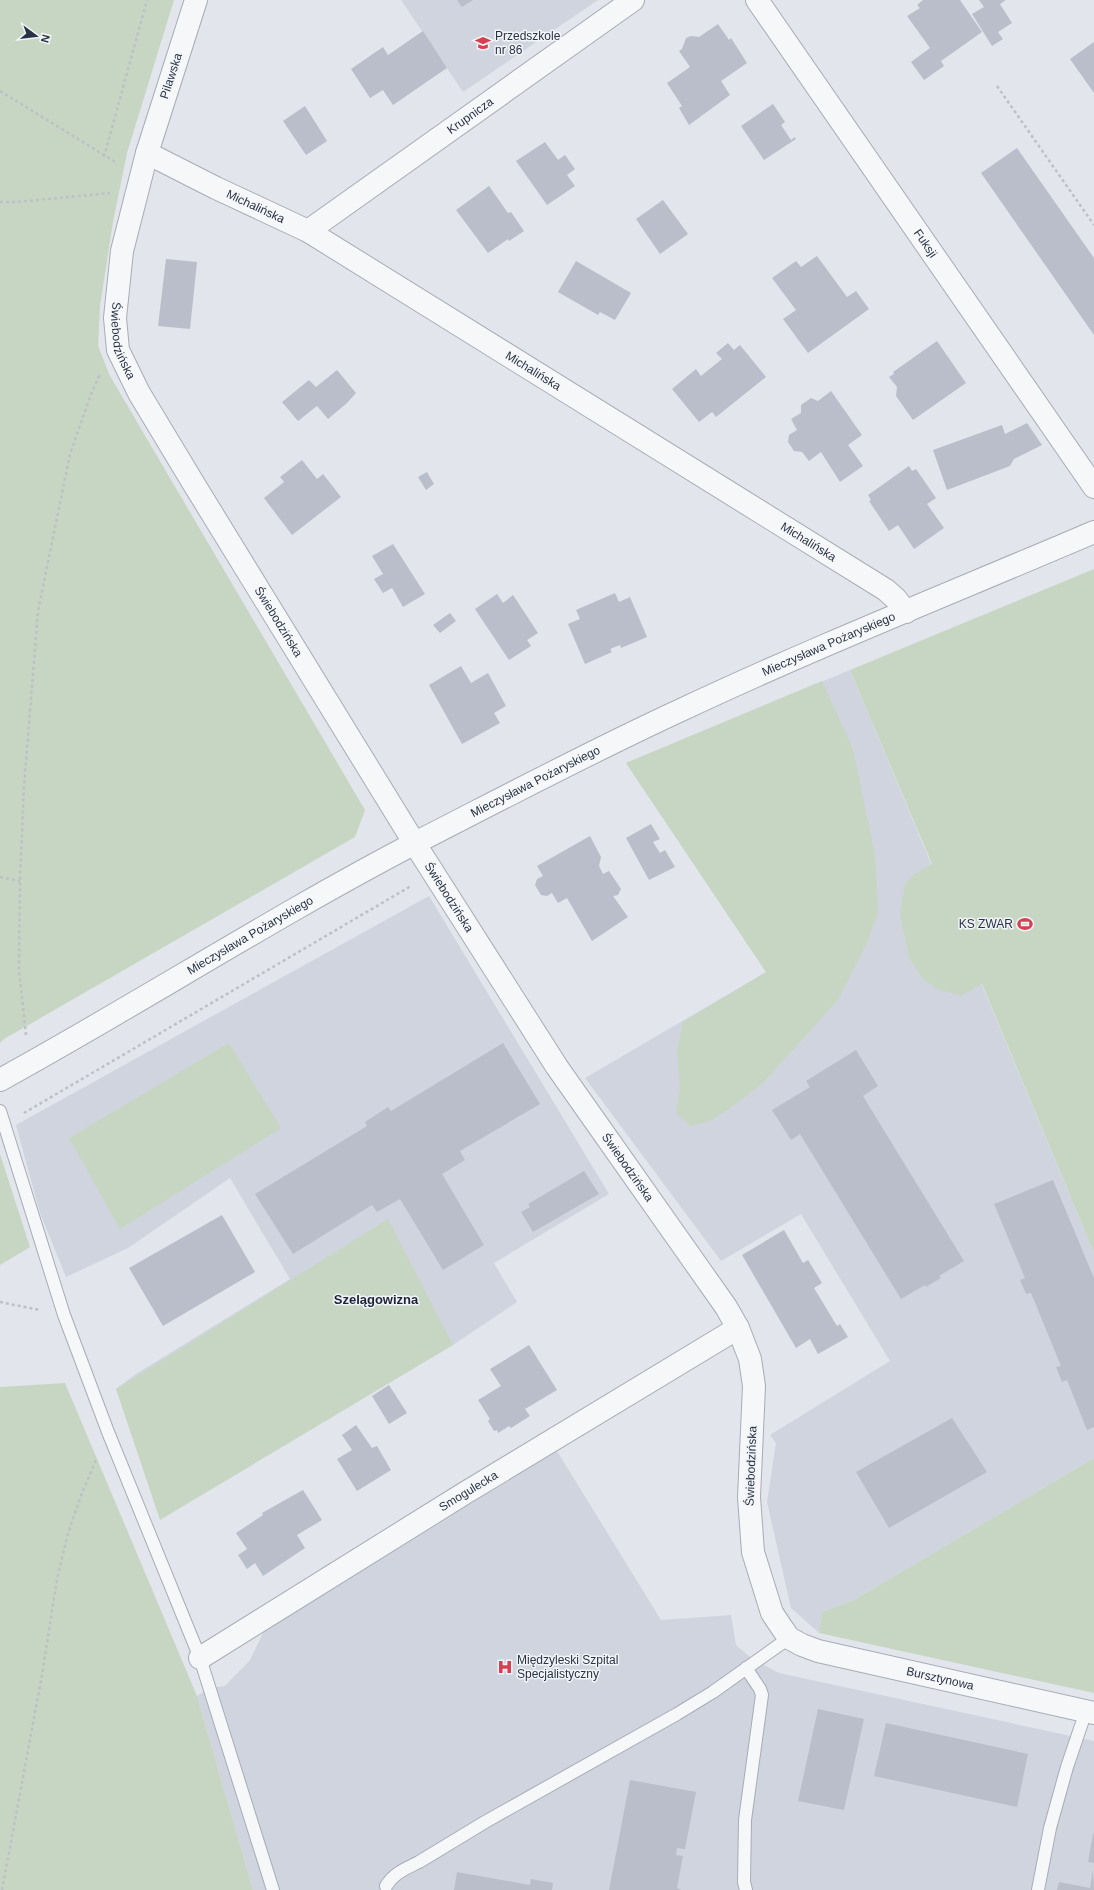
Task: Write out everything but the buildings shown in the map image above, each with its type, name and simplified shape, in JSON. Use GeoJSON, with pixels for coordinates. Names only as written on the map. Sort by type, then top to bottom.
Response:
{"type":"FeatureCollection","features":[{"type":"Feature","properties":{"kind":"street","name":"Pilawska"},"geometry":{"type":"LineString","coordinates":[[147,153],[196,0]]}},
{"type":"Feature","properties":{"kind":"street","name":"Krupnicza"},"geometry":{"type":"LineString","coordinates":[[308,231],[633,0]]}},
{"type":"Feature","properties":{"kind":"street","name":"Fuksji"},"geometry":{"type":"LineString","coordinates":[[757,0],[1094,487]]}},
{"type":"Feature","properties":{"kind":"street","name":"Świebodzińska"},"geometry":{"type":"LineString","coordinates":[[147,153],[122,251],[115,318],[118,350],[139,393],[415,844],[557,1067],[726,1307],[738,1328],[750,1359],[754,1386],[749,1497],[753,1552],[772,1613],[789,1638]]}},
{"type":"Feature","properties":{"kind":"street","name":"Michalińska"},"geometry":{"type":"LineString","coordinates":[[147,153],[216,188],[308,231],[886,590],[896,598],[906,612]]}},
{"type":"Feature","properties":{"kind":"street","name":"Mieczysława Pożaryskiego"},"geometry":{"type":"LineString","coordinates":[[0,1080],[242,940],[415,844],[681,710],[1094,532]]}},
{"type":"Feature","properties":{"kind":"street","name":"Smogulecka"},"geometry":{"type":"LineString","coordinates":[[200,1658],[472,1489],[738,1328]]}},
{"type":"Feature","properties":{"kind":"street","name":"Bursztynowa"},"geometry":{"type":"LineString","coordinates":[[789,1638],[818,1651],[1090,1712]]}},
{"type":"Feature","properties":{"kind":"lane"},"geometry":{"type":"LineString","coordinates":[[0,1111],[64,1315],[108,1432],[200,1658],[273,1890]]}},
{"type":"Feature","properties":{"kind":"lane"},"geometry":{"type":"LineString","coordinates":[[386,1886],[392,1877],[398,1872],[419,1862],[479,1826],[714,1692],[789,1638]]}},
{"type":"Feature","properties":{"kind":"lane"},"geometry":{"type":"LineString","coordinates":[[746,1668],[760,1689],[762,1695],[745,1820],[744,1882],[746,1890]]}},
{"type":"Feature","properties":{"kind":"lane"},"geometry":{"type":"LineString","coordinates":[[1038,1890],[1050,1828],[1066,1767],[1090,1712]]}},
{"type":"Feature","properties":{"kind":"path"},"geometry":{"type":"LineString","coordinates":[[104,157],[147,0]]}},
{"type":"Feature","properties":{"kind":"path"},"geometry":{"type":"LineString","coordinates":[[997,86],[1094,225]]}},
{"type":"Feature","properties":{"kind":"path"},"geometry":{"type":"LineString","coordinates":[[0,91],[104,157],[138,184]]}},
{"type":"Feature","properties":{"kind":"path"},"geometry":{"type":"LineString","coordinates":[[0,202],[17,202],[138,184]]}},
{"type":"Feature","properties":{"kind":"path"},"geometry":{"type":"LineString","coordinates":[[29,1064],[19,969],[20,881],[24,787],[38,611],[70,454],[91,394],[105,363],[118,350]]}},
{"type":"Feature","properties":{"kind":"path"},"geometry":{"type":"LineString","coordinates":[[4,1124],[434,872]]}},
{"type":"Feature","properties":{"kind":"path"},"geometry":{"type":"LineString","coordinates":[[0,877],[20,881]]}},
{"type":"Feature","properties":{"kind":"path"},"geometry":{"type":"LineString","coordinates":[[0,1302],[64,1315]]}},
{"type":"Feature","properties":{"kind":"path"},"geometry":{"type":"LineString","coordinates":[[2,1890],[42,1675],[57,1579],[70,1526],[82,1493],[108,1432]]}},
{"type":"Feature","properties":{"kind":"shaded area","name":"Przedszkole nr 86"},"geometry":{"type":"Polygon","coordinates":[[[401,0],[598,0],[463,92],[401,0]]]}},
{"type":"Feature","properties":{"kind":"shaded area"},"geometry":{"type":"Polygon","coordinates":[[[850,670],[1094,1253],[1094,1458],[854,1600],[822,1612],[819,1633],[791,1608],[767,1502],[776,1443],[770,1435],[890,1361],[801,1214],[721,1261],[585,1078],[766,972],[626,763],[850,670]]]}},
{"type":"Feature","properties":{"kind":"shaded area"},"geometry":{"type":"Polygon","coordinates":[[[429,896],[609,1194],[494,1263],[517,1302],[453,1345],[338,1411],[120,1397],[116,1389],[136,1374],[290,1279],[230,1178],[128,1248],[66,1277],[40,1213],[16,1125],[429,896]]]}},
{"type":"Feature","properties":{"kind":"shaded area","name":"Międzyleski Szpital Specjalistyczny"},"geometry":{"type":"Polygon","coordinates":[[[557,1451],[661,1620],[731,1615],[736,1645],[751,1658],[779,1673],[1094,1741],[1094,1890],[253,1890],[197,1696],[210,1688],[225,1686],[250,1660],[264,1631],[557,1451]]]}},
{"type":"Feature","properties":{"kind":"green space"},"geometry":{"type":"Polygon","coordinates":[[[0,0],[174,0],[127,153],[113,222],[100,306],[98,346],[110,376],[365,810],[355,837],[4,1039],[0,1043],[0,0]]]}},
{"type":"Feature","properties":{"kind":"green space","name":"KS ZWAR"},"geometry":{"type":"Polygon","coordinates":[[[1094,569],[1094,1253],[982,984],[961,996],[937,989],[922,978],[909,958],[900,913],[905,884],[914,874],[932,864],[850,670],[1094,569]]]}},
{"type":"Feature","properties":{"kind":"green space"},"geometry":{"type":"Polygon","coordinates":[[[822,681],[853,749],[875,855],[878,913],[867,943],[838,1000],[763,1083],[736,1104],[710,1121],[690,1126],[676,1113],[680,1087],[677,1052],[683,1022],[766,972],[626,763],[822,681]]]}},
{"type":"Feature","properties":{"kind":"green space"},"geometry":{"type":"Polygon","coordinates":[[[229,1043],[281,1128],[120,1229],[69,1138],[229,1043]]]}},
{"type":"Feature","properties":{"kind":"green space"},"geometry":{"type":"Polygon","coordinates":[[[0,1154],[30,1247],[0,1265],[0,1154]]]}},
{"type":"Feature","properties":{"kind":"green space"},"geometry":{"type":"Polygon","coordinates":[[[388,1219],[453,1345],[160,1520],[116,1389],[388,1219]]]}},
{"type":"Feature","properties":{"kind":"green space"},"geometry":{"type":"Polygon","coordinates":[[[65,1383],[197,1696],[253,1890],[0,1890],[0,1387],[65,1383]]]}},
{"type":"Feature","properties":{"kind":"green space"},"geometry":{"type":"Polygon","coordinates":[[[1094,1458],[1094,1693],[819,1633],[822,1612],[854,1600],[1094,1458]]]}},
{"type":"Feature","properties":{"kind":"place","name":"Przedszkole nr 86"},"geometry":{"type":"Point","coordinates":[483,43]}},
{"type":"Feature","properties":{"kind":"place","name":"KS ZWAR"},"geometry":{"type":"Point","coordinates":[1025,924]}},
{"type":"Feature","properties":{"kind":"place","name":"Międzyleski Szpital Specjalistyczny"},"geometry":{"type":"Point","coordinates":[505,1667]}},
{"type":"Feature","properties":{"kind":"district","name":"Szelągowizna"},"geometry":{"type":"Point","coordinates":[376,1299]}}]}
